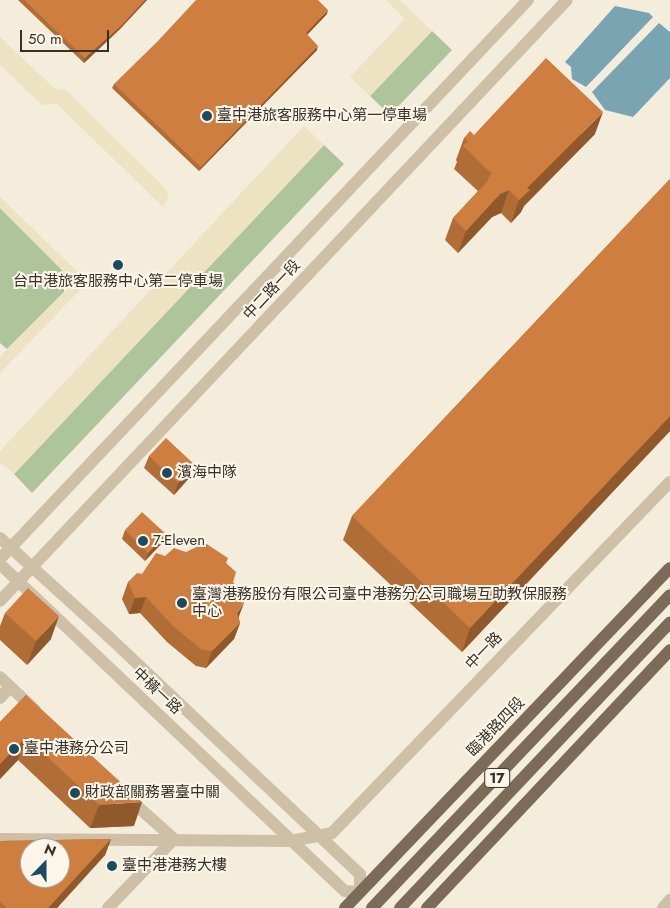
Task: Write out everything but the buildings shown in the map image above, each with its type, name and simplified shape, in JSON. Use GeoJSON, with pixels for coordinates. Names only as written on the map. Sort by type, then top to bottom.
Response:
{"type":"FeatureCollection","features":[{"type":"Feature","properties":{"kind":"main road","name":"臨港路四段"},"geometry":{"type":"LineString","coordinates":[[346,908],[670,568]]}},
{"type":"Feature","properties":{"kind":"main road","name":"17"},"geometry":{"type":"LineString","coordinates":[[375,907],[670,596]]}},
{"type":"Feature","properties":{"kind":"main road","name":"17"},"geometry":{"type":"LineString","coordinates":[[400,908],[670,622]]}},
{"type":"Feature","properties":{"kind":"main road","name":"17"},"geometry":{"type":"LineString","coordinates":[[427,908],[670,650]]}},
{"type":"Feature","properties":{"kind":"street","name":"中二路一段"},"geometry":{"type":"LineString","coordinates":[[0,559],[528,0]]}},
{"type":"Feature","properties":{"kind":"street","name":"中二路一段"},"geometry":{"type":"LineString","coordinates":[[0,601],[567,0]]}},
{"type":"Feature","properties":{"kind":"street","name":"中一路"},"geometry":{"type":"LineString","coordinates":[[0,839],[291,841],[332,834],[347,821],[670,482]]}},
{"type":"Feature","properties":{"kind":"street","name":"中橫一路"},"geometry":{"type":"LineString","coordinates":[[0,538],[108,636],[360,874],[360,892],[345,892],[0,564]]}},
{"type":"Feature","properties":{"kind":"street"},"geometry":{"type":"LineString","coordinates":[[0,677],[44,719]]}},
{"type":"Feature","properties":{"kind":"street"},"geometry":{"type":"LineString","coordinates":[[0,698],[10,687]]}},
{"type":"Feature","properties":{"kind":"street"},"geometry":{"type":"LineString","coordinates":[[108,908],[174,839],[115,786]]}},
{"type":"Feature","properties":{"kind":"street"},"geometry":{"type":"LineString","coordinates":[[360,892],[375,907]]}},
{"type":"Feature","properties":{"kind":"street"},"geometry":{"type":"LineString","coordinates":[[663,908],[670,900]]}},
{"type":"Feature","properties":{"kind":"green space"},"geometry":{"type":"Polygon","coordinates":[[[432,31],[452,50],[390,115],[370,96],[432,31]]]}},
{"type":"Feature","properties":{"kind":"green space"},"geometry":{"type":"Polygon","coordinates":[[[324,145],[344,164],[32,493],[14,474],[324,145]]]}},
{"type":"Feature","properties":{"kind":"green space"},"geometry":{"type":"Polygon","coordinates":[[[0,208],[74,282],[7,349],[0,343],[0,208]]]}},
{"type":"Feature","properties":{"kind":"shaded area"},"geometry":{"type":"Polygon","coordinates":[[[386,0],[400,0],[432,31],[370,96],[350,77],[405,19],[386,0]]]}},
{"type":"Feature","properties":{"kind":"shaded area"},"geometry":{"type":"Polygon","coordinates":[[[0,37],[55,89],[66,90],[163,186],[169,195],[163,207],[57,104],[42,105],[0,65],[0,37]]]}},
{"type":"Feature","properties":{"kind":"shaded area"},"geometry":{"type":"Polygon","coordinates":[[[304,126],[324,145],[14,474],[0,462],[0,451],[304,126]]]}},
{"type":"Feature","properties":{"kind":"shaded area"},"geometry":{"type":"Polygon","coordinates":[[[0,197],[81,275],[83,282],[79,291],[0,373],[0,357],[74,282],[0,208],[0,197]]]}},
{"type":"Feature","properties":{"kind":"water"},"geometry":{"type":"Polygon","coordinates":[[[615,6],[649,13],[653,17],[586,87],[572,79],[571,67],[565,62],[615,6]]]}},
{"type":"Feature","properties":{"kind":"water"},"geometry":{"type":"Polygon","coordinates":[[[659,23],[670,32],[670,78],[633,117],[605,110],[592,92],[659,23]]]}},
{"type":"Feature","properties":{"kind":"place","name":"臺中港旅客服務中心第一停車場"},"geometry":{"type":"Point","coordinates":[207,116]}},
{"type":"Feature","properties":{"kind":"place","name":"台中港旅客服務中心第二停車場"},"geometry":{"type":"Point","coordinates":[118,265]}},
{"type":"Feature","properties":{"kind":"place","name":"濱海中隊"},"geometry":{"type":"Point","coordinates":[167,473]}},
{"type":"Feature","properties":{"kind":"place","name":"7-Eleven"},"geometry":{"type":"Point","coordinates":[143,541]}},
{"type":"Feature","properties":{"kind":"place","name":"臺灣港務股份有限公司臺中港務分公司職場互助教保服務 中心"},"geometry":{"type":"Point","coordinates":[182,603]}},
{"type":"Feature","properties":{"kind":"place","name":"臺中港務分公司"},"geometry":{"type":"Point","coordinates":[14,749]}},
{"type":"Feature","properties":{"kind":"place","name":"財政部關務署臺中關"},"geometry":{"type":"Point","coordinates":[75,793]}},
{"type":"Feature","properties":{"kind":"place","name":"臺中港港務大樓"},"geometry":{"type":"Point","coordinates":[112,866]}}]}
